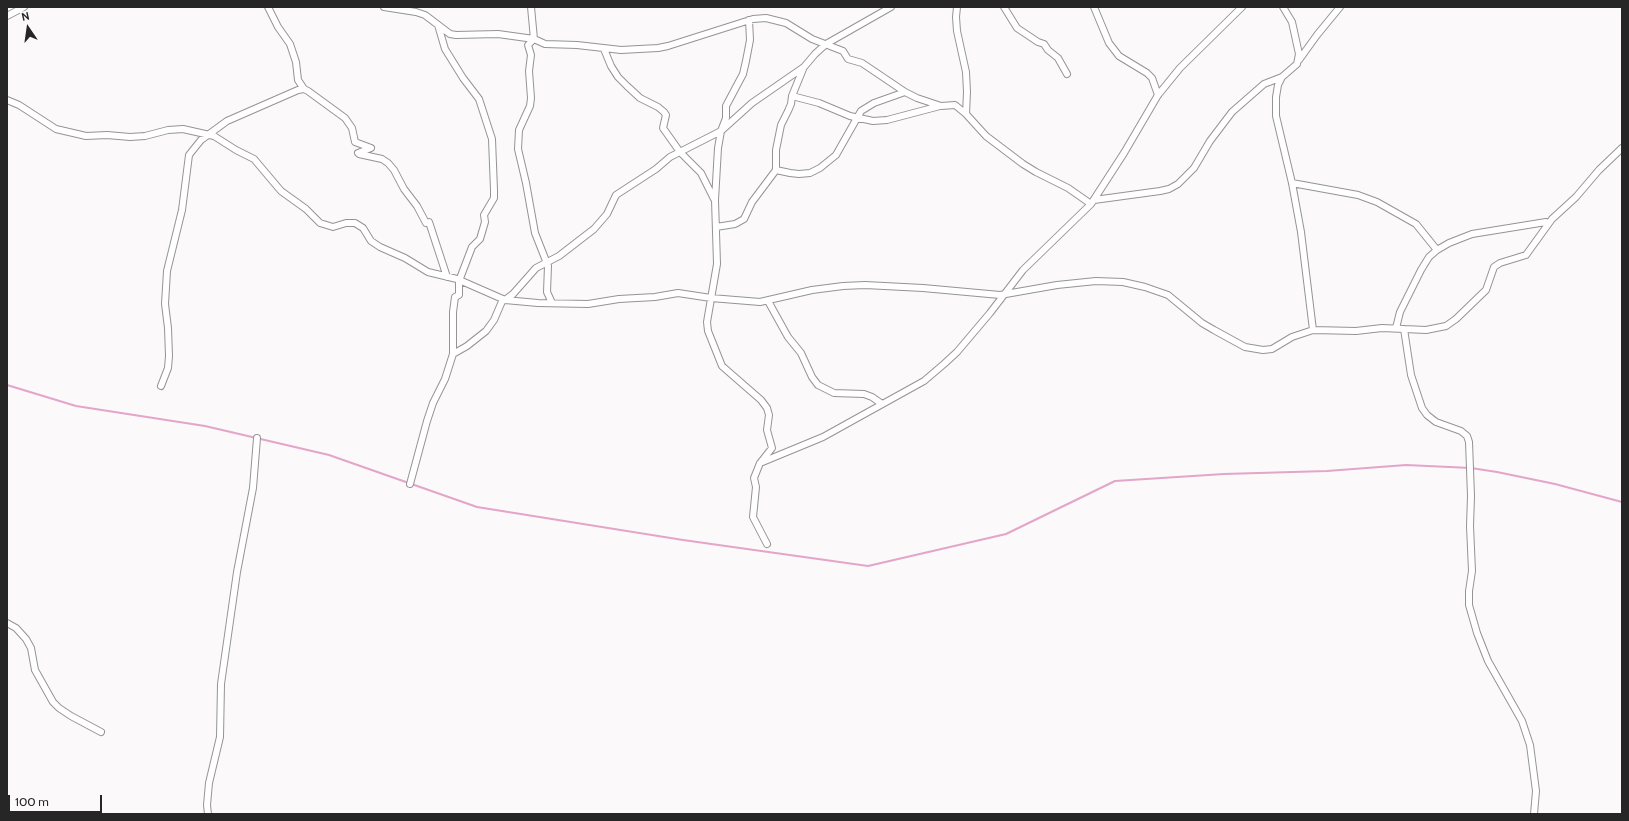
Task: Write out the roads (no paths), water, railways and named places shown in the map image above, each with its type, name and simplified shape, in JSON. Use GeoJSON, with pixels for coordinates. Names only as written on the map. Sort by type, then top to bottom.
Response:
{"type":"FeatureCollection","features":[{"type":"Feature","properties":{"kind":"street"},"geometry":{"type":"LineString","coordinates":[[7,16],[24,7]]}},
{"type":"Feature","properties":{"kind":"street"},"geometry":{"type":"LineString","coordinates":[[268,7],[278,27],[290,44],[296,62],[298,80],[304,89],[345,118],[352,128],[355,142],[371,148],[358,153],[359,154],[382,159],[388,163],[394,170],[404,189],[417,206],[426,223],[429,222],[447,277]]}},
{"type":"Feature","properties":{"kind":"street"},"geometry":{"type":"LineString","coordinates":[[384,7],[416,12],[425,16],[450,34],[498,34],[534,39],[545,44],[636,50],[658,48],[719,31],[749,20],[766,18],[786,23],[812,40],[843,51],[848,59],[862,63],[905,92],[941,106]]}},
{"type":"Feature","properties":{"kind":"street"},"geometry":{"type":"LineString","coordinates":[[531,7],[534,39],[528,46],[530,55],[530,106],[519,130],[517,143],[535,233],[549,270],[548,296],[552,303]]}},
{"type":"Feature","properties":{"kind":"street"},"geometry":{"type":"LineString","coordinates":[[453,354],[467,346],[486,331],[494,320],[504,299],[513,294],[536,268],[559,256],[594,229],[607,214],[616,195],[656,169],[670,157],[721,131],[752,103],[804,67],[826,44],[891,7]]}},
{"type":"Feature","properties":{"kind":"street"},"geometry":{"type":"LineString","coordinates":[[957,7],[957,32],[966,72],[966,114]]}},
{"type":"Feature","properties":{"kind":"street"},"geometry":{"type":"LineString","coordinates":[[1004,7],[1017,28],[1038,42],[1044,44],[1048,50],[1058,58],[1067,74]]}},
{"type":"Feature","properties":{"kind":"street"},"geometry":{"type":"LineString","coordinates":[[1094,7],[1109,43],[1119,56],[1147,73],[1152,78],[1158,95]]}},
{"type":"Feature","properties":{"kind":"street"},"geometry":{"type":"LineString","coordinates":[[760,463],[810,444],[924,381],[957,352],[1023,270],[1092,202],[1158,95],[1180,68],[1242,7]]}},
{"type":"Feature","properties":{"kind":"street"},"geometry":{"type":"LineString","coordinates":[[1283,7],[1292,22],[1299,60]]}},
{"type":"Feature","properties":{"kind":"street"},"geometry":{"type":"LineString","coordinates":[[792,96],[819,103],[857,117],[879,121],[941,106],[955,105],[966,114],[986,136],[1023,164],[1092,202],[1164,190],[1178,184],[1194,168],[1210,141],[1232,112],[1264,84],[1282,77],[1294,67],[1316,35],[1340,7]]}},
{"type":"Feature","properties":{"kind":"street"},"geometry":{"type":"LineString","coordinates":[[749,20],[750,40],[746,61],[742,74],[726,106],[726,118],[721,131],[718,148],[715,200],[717,264],[711,298],[708,331],[722,366],[761,400],[768,412],[767,430],[772,448],[760,463],[754,478],[756,487],[753,517],[767,544]]}},
{"type":"Feature","properties":{"kind":"street"},"geometry":{"type":"LineString","coordinates":[[410,484],[433,402],[445,379],[453,354],[453,312],[455,297],[459,294],[459,281],[472,246],[480,239],[485,222],[484,214],[494,198],[492,139],[479,99],[463,78],[445,49],[438,25]]}},
{"type":"Feature","properties":{"kind":"street"},"geometry":{"type":"LineString","coordinates":[[604,49],[611,66],[618,77],[640,98],[658,106],[666,114],[663,128],[680,152],[701,173],[715,200]]}},
{"type":"Feature","properties":{"kind":"street"},"geometry":{"type":"LineString","coordinates":[[716,227],[735,224],[744,219],[752,202],[776,170],[776,150],[781,125],[791,104],[792,96],[804,67]]}},
{"type":"Feature","properties":{"kind":"street"},"geometry":{"type":"LineString","coordinates":[[1282,77],[1278,85],[1276,96],[1276,116],[1292,184],[1301,232],[1313,330]]}},
{"type":"Feature","properties":{"kind":"street"},"geometry":{"type":"LineString","coordinates":[[161,386],[168,368],[169,356],[168,328],[164,304],[167,271],[182,210],[189,155],[195,146],[208,134],[227,121],[304,89]]}},
{"type":"Feature","properties":{"kind":"street"},"geometry":{"type":"LineString","coordinates":[[776,170],[790,174],[800,174],[810,173],[820,168],[836,155],[861,111],[905,92]]}},
{"type":"Feature","properties":{"kind":"street"},"geometry":{"type":"LineString","coordinates":[[7,100],[19,105],[56,129],[68,133],[86,136],[107,135],[137,137],[168,130],[183,129],[208,134],[220,139],[236,150],[254,158],[281,191],[306,209],[320,223],[333,227],[355,222],[363,228],[371,241],[380,247],[405,258],[428,272],[458,279],[459,281],[480,288],[504,299],[588,304],[619,299],[655,297],[678,293],[711,298],[768,302],[812,290],[843,286],[865,285],[923,288],[1003,295],[1064,284],[1096,281],[1123,282],[1150,289],[1168,296],[1202,323],[1245,347],[1263,350],[1272,349],[1292,337],[1313,330],[1356,331],[1374,328],[1426,330],[1446,326],[1456,319],[1486,290],[1494,267],[1500,263],[1526,255],[1552,219],[1576,197],[1604,165],[1622,148]]}},
{"type":"Feature","properties":{"kind":"street"},"geometry":{"type":"LineString","coordinates":[[1292,184],[1358,195],[1377,202],[1416,224],[1437,250]]}},
{"type":"Feature","properties":{"kind":"street"},"geometry":{"type":"LineString","coordinates":[[1396,328],[1400,312],[1420,270],[1429,257],[1437,250],[1449,243],[1472,234],[1546,222]]}},
{"type":"Feature","properties":{"kind":"street"},"geometry":{"type":"LineString","coordinates":[[768,302],[790,340],[801,353],[812,377],[818,385],[834,392],[864,394],[872,397],[882,404]]}},
{"type":"Feature","properties":{"kind":"street"},"geometry":{"type":"LineString","coordinates":[[1404,329],[1412,380],[1422,408],[1427,416],[1436,422],[1461,431],[1467,436],[1469,442],[1471,468],[1470,526],[1472,571],[1469,591],[1469,605],[1477,633],[1488,661],[1522,721],[1530,745],[1536,792],[1534,814]]}},
{"type":"Feature","properties":{"kind":"street"},"geometry":{"type":"LineString","coordinates":[[208,814],[207,804],[209,784],[220,737],[221,684],[237,572],[253,488],[257,438]]}},
{"type":"Feature","properties":{"kind":"street"},"geometry":{"type":"LineString","coordinates":[[7,623],[16,628],[26,639],[31,648],[36,670],[53,702],[71,716],[101,732]]}},
{"type":"Feature","properties":{"kind":"waterway"},"geometry":{"type":"LineString","coordinates":[[7,385],[76,406],[205,426],[329,455],[477,507],[683,540],[868,566],[1006,534],[1115,481],[1224,474],[1327,471],[1406,465],[1471,468],[1497,472],[1555,484],[1622,502]]}}]}
